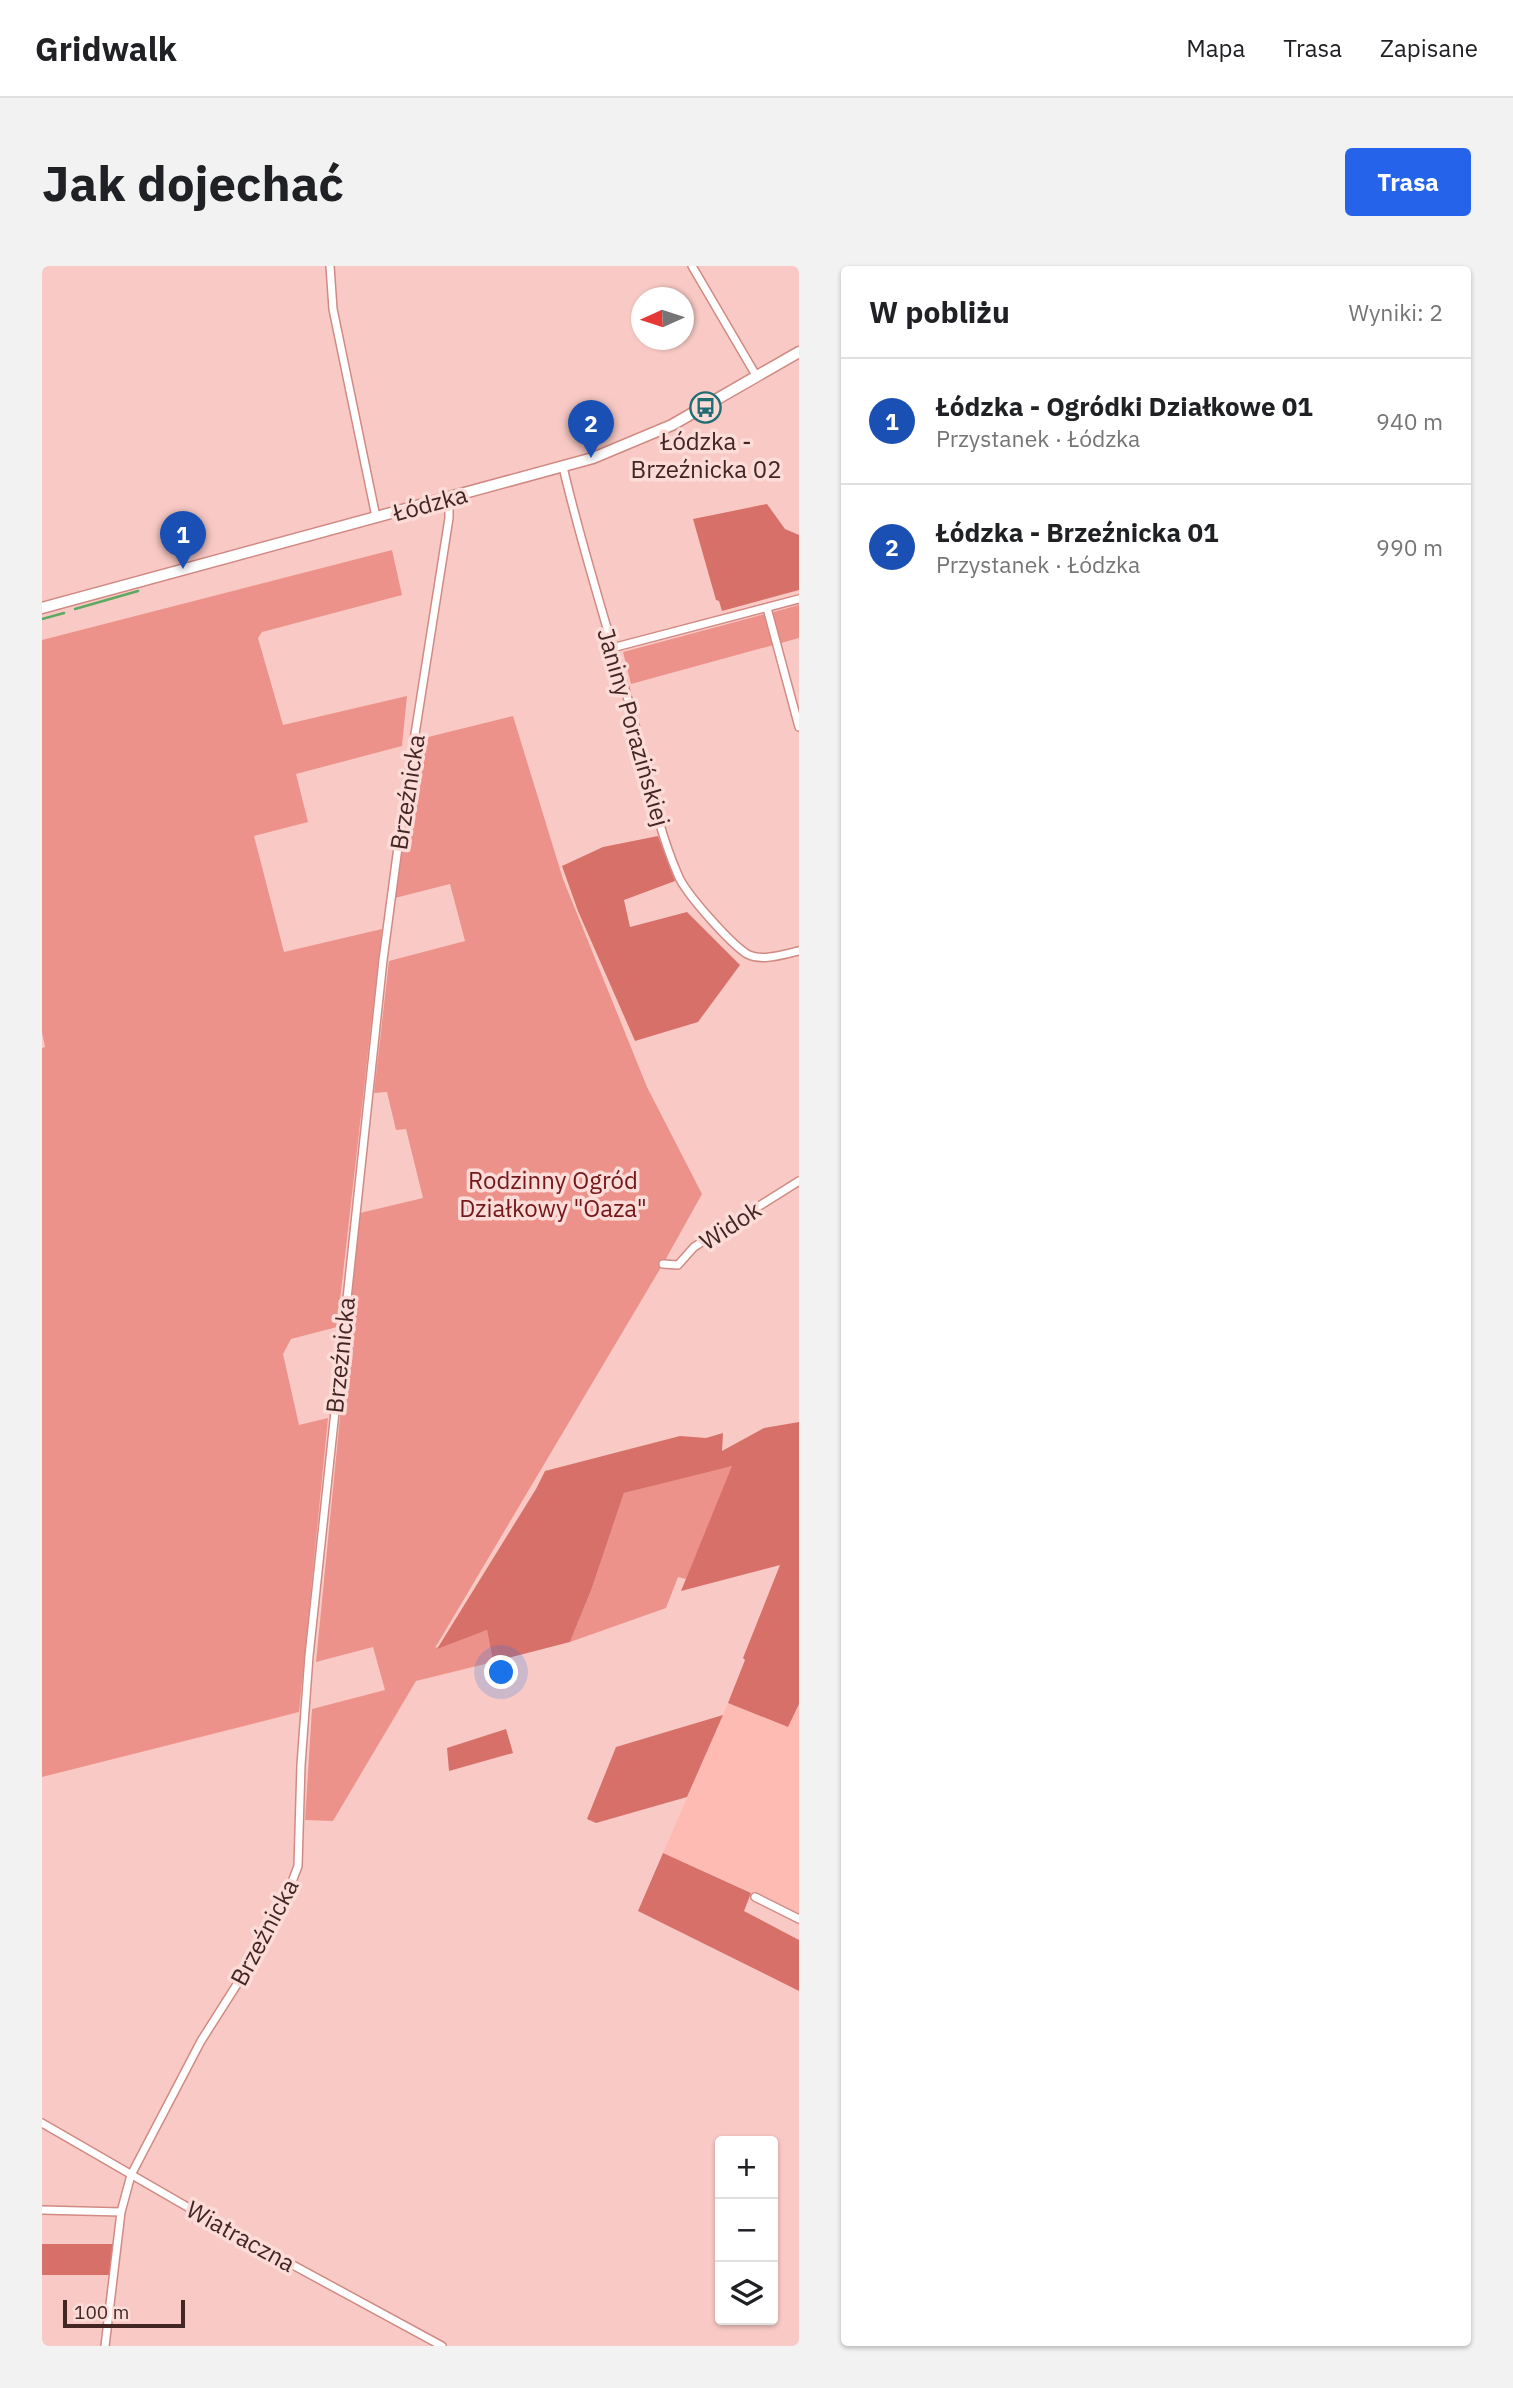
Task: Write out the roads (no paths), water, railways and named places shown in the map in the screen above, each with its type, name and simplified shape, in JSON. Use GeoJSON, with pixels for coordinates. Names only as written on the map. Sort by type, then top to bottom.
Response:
{"type":"FeatureCollection","features":[{"type":"Feature","properties":{"kind":"main road","name":"Łódzka"},"geometry":{"type":"LineString","coordinates":[[42,608],[563,467],[617,449],[673,425],[799,352]]}},
{"type":"Feature","properties":{"kind":"street"},"geometry":{"type":"LineString","coordinates":[[330,266],[333,309],[376,517]]}},
{"type":"Feature","properties":{"kind":"street"},"geometry":{"type":"LineString","coordinates":[[692,266],[757,377]]}},
{"type":"Feature","properties":{"kind":"street","name":"Janiny Porazińskiej"},"geometry":{"type":"LineString","coordinates":[[563,467],[678,876],[698,905],[742,949],[756,957],[799,951]]}},
{"type":"Feature","properties":{"kind":"street","name":"Brzeźnicka"},"geometry":{"type":"LineString","coordinates":[[105,2346],[121,2212],[131,2175],[196,2051],[248,1967],[295,1880],[298,1866],[300,1765],[309,1656],[352,1235],[386,932],[449,518],[449,497]]}},
{"type":"Feature","properties":{"kind":"street"},"geometry":{"type":"LineString","coordinates":[[612,648],[799,599]]}},
{"type":"Feature","properties":{"kind":"street"},"geometry":{"type":"LineString","coordinates":[[767,608],[799,727]]}},
{"type":"Feature","properties":{"kind":"street","name":"Widok"},"geometry":{"type":"LineString","coordinates":[[663,1264],[678,1265],[694,1247],[799,1181]]}},
{"type":"Feature","properties":{"kind":"street"},"geometry":{"type":"LineString","coordinates":[[755,1898],[799,1919]]}},
{"type":"Feature","properties":{"kind":"street","name":"Wiatraczna"},"geometry":{"type":"LineString","coordinates":[[42,2123],[442,2346]]}},
{"type":"Feature","properties":{"kind":"street"},"geometry":{"type":"LineString","coordinates":[[42,2210],[121,2212]]}},
{"type":"Feature","properties":{"kind":"waterway"},"geometry":{"type":"LineString","coordinates":[[75,609],[138,591]]}},
{"type":"Feature","properties":{"kind":"waterway"},"geometry":{"type":"LineString","coordinates":[[42,619],[64,613]]}},
{"type":"Feature","properties":{"kind":"place","name":"Łódzka - Brzeźnicka 02"},"geometry":{"type":"Point","coordinates":[706,407]}},
{"type":"Feature","properties":{"kind":"place","name":"Łódzka - Brzeźnicka 01"},"geometry":{"type":"Point","coordinates":[591,458]}},
{"type":"Feature","properties":{"kind":"place","name":"Łódzka - Ogródki Działkowe 01"},"geometry":{"type":"Point","coordinates":[183,569]}},
{"type":"Feature","properties":{"kind":"park label","name":"Rodzinny Ogród Działkowy \"Oaza\""},"geometry":{"type":"Point","coordinates":[553,1194]}}]}
